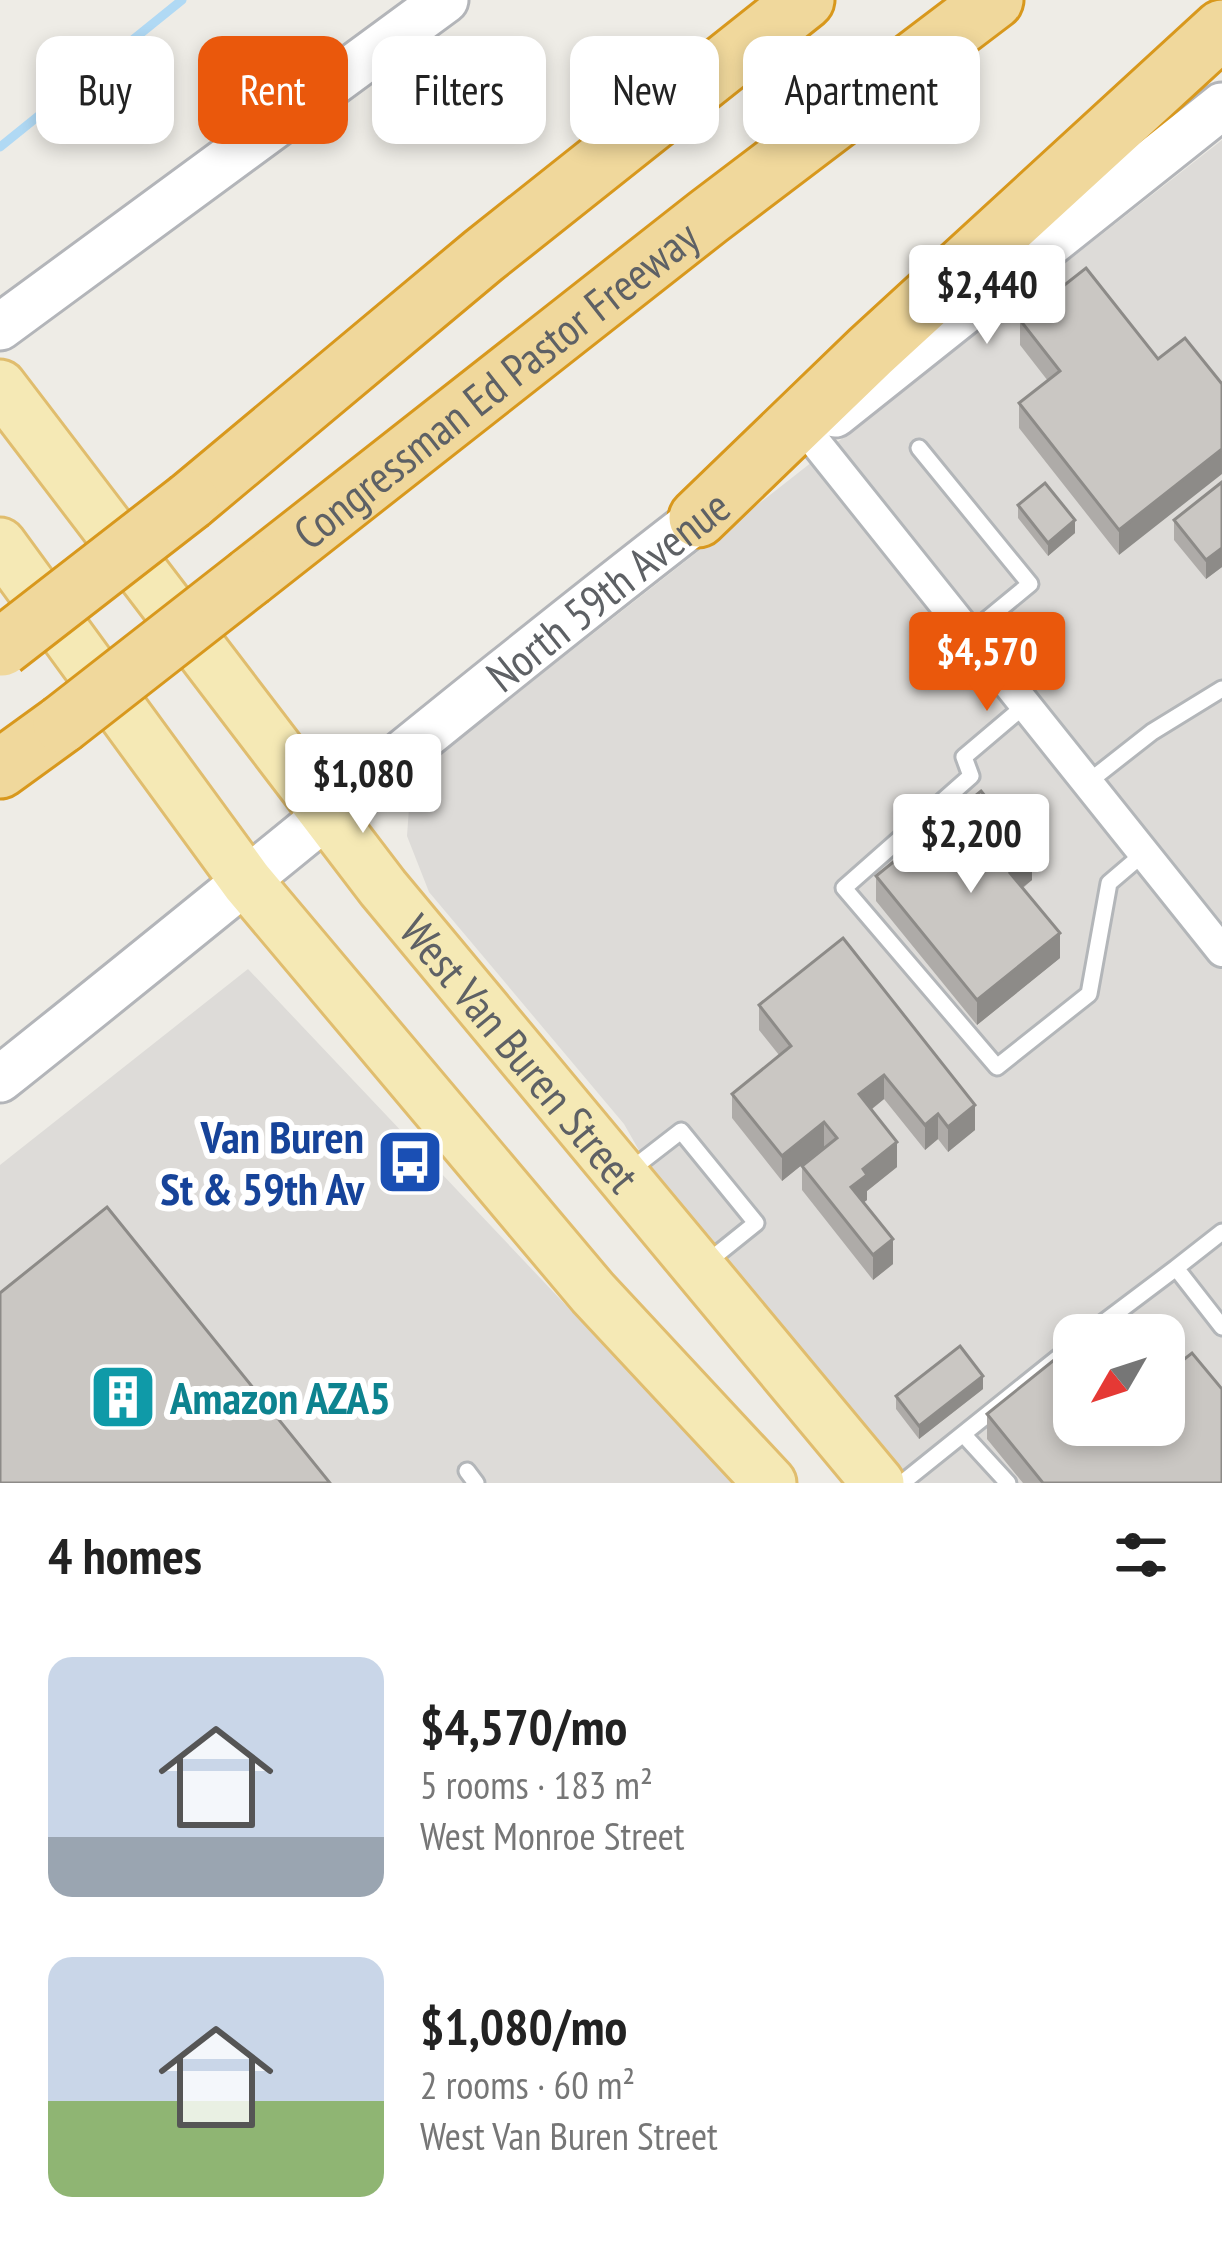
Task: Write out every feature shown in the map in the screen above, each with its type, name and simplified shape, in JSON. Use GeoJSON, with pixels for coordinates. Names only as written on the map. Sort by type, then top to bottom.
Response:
{"type":"FeatureCollection","features":[{"type":"Feature","properties":{"kind":"highway"},"geometry":{"type":"LineString","coordinates":[[1,648],[190,501],[483,256],[805,0]]}},
{"type":"Feature","properties":{"kind":"highway","name":"Congressman Ed Pastor Freeway"},"geometry":{"type":"LineString","coordinates":[[0,769],[726,202],[994,0]]}},
{"type":"Feature","properties":{"kind":"highway"},"geometry":{"type":"LineString","coordinates":[[698,518],[871,351],[1222,29]]}},
{"type":"Feature","properties":{"kind":"main road"},"geometry":{"type":"LineString","coordinates":[[0,327],[446,0]]}},
{"type":"Feature","properties":{"kind":"main road","name":"North 59th Avenue"},"geometry":{"type":"LineString","coordinates":[[0,1079],[698,518],[1222,106]]}},
{"type":"Feature","properties":{"kind":"main road","name":"West Van Buren Street"},"geometry":{"type":"LineString","coordinates":[[0,386],[326,815],[878,1483]]}},
{"type":"Feature","properties":{"kind":"main road"},"geometry":{"type":"LineString","coordinates":[[0,544],[247,882],[593,1293],[770,1483]]}},
{"type":"Feature","properties":{"kind":"street"},"geometry":{"type":"LineString","coordinates":[[808,433],[1222,951]]}},
{"type":"Feature","properties":{"kind":"lane"},"geometry":{"type":"LineString","coordinates":[[920,448],[1030,584],[968,635]]}},
{"type":"Feature","properties":{"kind":"lane"},"geometry":{"type":"LineString","coordinates":[[1086,784],[1152,732],[1222,689]]}},
{"type":"Feature","properties":{"kind":"lane"},"geometry":{"type":"LineString","coordinates":[[1023,706],[964,757],[971,776],[844,888],[997,1067],[1089,994],[1109,884],[1143,854]]}},
{"type":"Feature","properties":{"kind":"lane"},"geometry":{"type":"LineString","coordinates":[[621,1177],[681,1131],[756,1223],[698,1270]]}},
{"type":"Feature","properties":{"kind":"lane"},"geometry":{"type":"LineString","coordinates":[[1115,1314],[1222,1232]]}},
{"type":"Feature","properties":{"kind":"lane"},"geometry":{"type":"LineString","coordinates":[[1176,1268],[1222,1327]]}},
{"type":"Feature","properties":{"kind":"lane"},"geometry":{"type":"LineString","coordinates":[[902,1483],[1053,1362]]}},
{"type":"Feature","properties":{"kind":"lane"},"geometry":{"type":"LineString","coordinates":[[963,1434],[1007,1483]]}},
{"type":"Feature","properties":{"kind":"shaded area"},"geometry":{"type":"Polygon","coordinates":[[[1222,140],[1222,1483],[906,1483],[661,1189],[624,1124],[429,892],[407,836],[410,794],[426,765],[1222,140]]]}},
{"type":"Feature","properties":{"kind":"shaded area"},"geometry":{"type":"Polygon","coordinates":[[[248,969],[734,1483],[0,1483],[0,1165],[248,969]]]}},
{"type":"Feature","properties":{"kind":"building"},"geometry":{"type":"Polygon","coordinates":[[[1086,268],[1158,359],[1185,338],[1222,384],[1222,449],[1119,530],[1019,403],[1060,371],[1020,320],[1086,268]]]}},
{"type":"Feature","properties":{"kind":"building"},"geometry":{"type":"Polygon","coordinates":[[[1222,482],[1222,548],[1206,560],[1174,520],[1222,482]]]}},
{"type":"Feature","properties":{"kind":"building"},"geometry":{"type":"Polygon","coordinates":[[[1045,483],[1075,520],[1048,543],[1018,505],[1045,483]]]}},
{"type":"Feature","properties":{"kind":"building"},"geometry":{"type":"Polygon","coordinates":[[[981,791],[1032,855],[1010,873],[1060,933],[977,1000],[876,876],[981,791]]]}},
{"type":"Feature","properties":{"kind":"building"},"geometry":{"type":"Polygon","coordinates":[[[843,938],[975,1105],[948,1127],[938,1114],[925,1125],[884,1075],[859,1094],[897,1142],[863,1169],[867,1175],[851,1187],[893,1239],[873,1255],[802,1166],[837,1138],[824,1122],[782,1156],[732,1094],[791,1046],[759,1005],[843,938]]]}},
{"type":"Feature","properties":{"kind":"building","name":"Amazon AZA5"},"geometry":{"type":"Polygon","coordinates":[[[107,1207],[330,1483],[0,1483],[0,1293],[107,1207]]]}},
{"type":"Feature","properties":{"kind":"building"},"geometry":{"type":"Polygon","coordinates":[[[960,1346],[983,1376],[919,1426],[896,1396],[960,1346]]]}},
{"type":"Feature","properties":{"kind":"building"},"geometry":{"type":"Polygon","coordinates":[[[1192,1353],[1222,1389],[1222,1483],[1043,1483],[987,1414],[1053,1361],[1053,1446],[1185,1446],[1185,1358],[1192,1353]]]}},
{"type":"Feature","properties":{"kind":"waterway"},"geometry":{"type":"LineString","coordinates":[[0,147],[182,0]]}},
{"type":"Feature","properties":{"kind":"place","name":"Van Buren St & 59th Av"},"geometry":{"type":"Point","coordinates":[410,1162]}},
{"type":"Feature","properties":{"kind":"place","name":"Amazon AZA5"},"geometry":{"type":"Point","coordinates":[123,1397]}}]}
